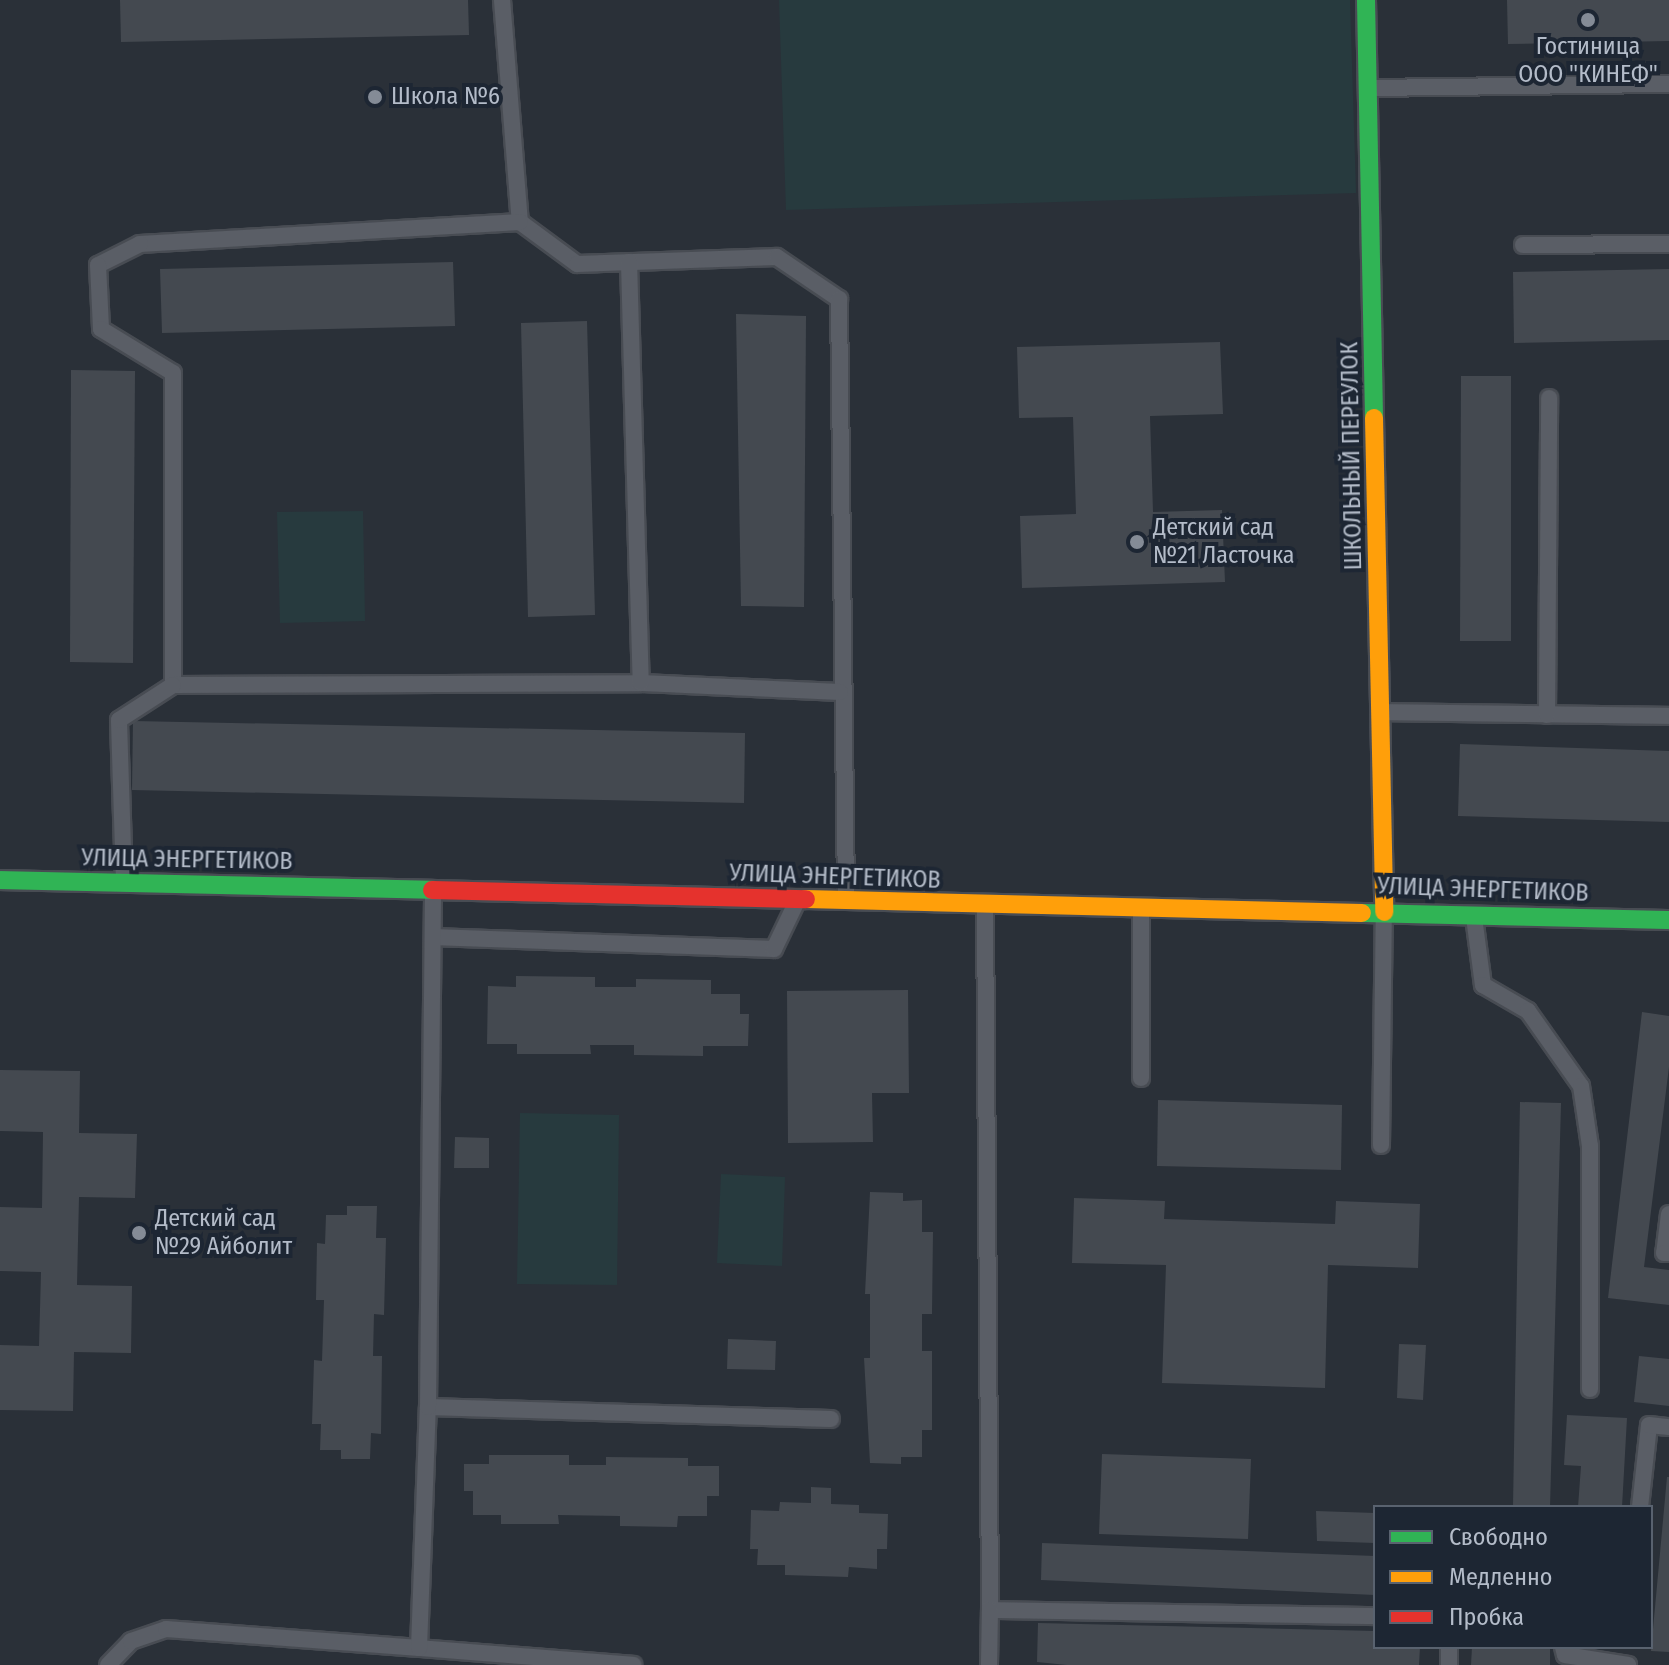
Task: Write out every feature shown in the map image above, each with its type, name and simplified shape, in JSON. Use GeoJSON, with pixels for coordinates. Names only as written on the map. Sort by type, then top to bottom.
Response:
{"type":"FeatureCollection","features":[{"type":"Feature","properties":{"kind":"street","name":"ШКОЛЬНЫЙ ПЕРЕУЛОК"},"geometry":{"type":"LineString","coordinates":[[1366,0],[1384,912]]}},
{"type":"Feature","properties":{"kind":"street","name":"УЛИЦА ЭНЕРГЕТИКОВ"},"geometry":{"type":"LineString","coordinates":[[0,880],[1669,920]]}},
{"type":"Feature","properties":{"kind":"lane"},"geometry":{"type":"LineString","coordinates":[[502,0],[520,222]]}},
{"type":"Feature","properties":{"kind":"lane"},"geometry":{"type":"LineString","coordinates":[[1368,88],[1669,84]]}},
{"type":"Feature","properties":{"kind":"lane"},"geometry":{"type":"LineString","coordinates":[[173,685],[173,373],[101,329],[98,265],[140,244],[520,222],[577,264],[777,257],[839,299],[840,692],[847,902]]}},
{"type":"Feature","properties":{"kind":"lane"},"geometry":{"type":"LineString","coordinates":[[1523,245],[1669,244]]}},
{"type":"Feature","properties":{"kind":"lane"},"geometry":{"type":"LineString","coordinates":[[629,262],[641,683]]}},
{"type":"Feature","properties":{"kind":"lane"},"geometry":{"type":"LineString","coordinates":[[1547,715],[1549,398]]}},
{"type":"Feature","properties":{"kind":"lane"},"geometry":{"type":"LineString","coordinates":[[124,883],[119,720],[173,685],[641,683],[840,692]]}},
{"type":"Feature","properties":{"kind":"lane"},"geometry":{"type":"LineString","coordinates":[[1381,712],[1669,716]]}},
{"type":"Feature","properties":{"kind":"lane"},"geometry":{"type":"LineString","coordinates":[[419,1648],[428,1407],[433,890]]}},
{"type":"Feature","properties":{"kind":"lane"},"geometry":{"type":"LineString","coordinates":[[433,937],[774,949],[797,900]]}},
{"type":"Feature","properties":{"kind":"lane"},"geometry":{"type":"LineString","coordinates":[[985,906],[989,1665]]}},
{"type":"Feature","properties":{"kind":"lane"},"geometry":{"type":"LineString","coordinates":[[1141,906],[1141,1078]]}},
{"type":"Feature","properties":{"kind":"lane"},"geometry":{"type":"LineString","coordinates":[[1381,1145],[1384,912]]}},
{"type":"Feature","properties":{"kind":"lane"},"geometry":{"type":"LineString","coordinates":[[1473,916],[1483,985],[1528,1011],[1581,1086],[1590,1146],[1590,1389]]}},
{"type":"Feature","properties":{"kind":"lane"},"geometry":{"type":"LineString","coordinates":[[1669,1214],[1664,1253],[1669,1253]]}},
{"type":"Feature","properties":{"kind":"lane"},"geometry":{"type":"LineString","coordinates":[[428,1407],[831,1419]]}},
{"type":"Feature","properties":{"kind":"lane"},"geometry":{"type":"LineString","coordinates":[[1640,1505],[1649,1425],[1669,1427]]}},
{"type":"Feature","properties":{"kind":"lane"},"geometry":{"type":"LineString","coordinates":[[990,1610],[1373,1616]]}},
{"type":"Feature","properties":{"kind":"lane"},"geometry":{"type":"LineString","coordinates":[[108,1665],[131,1641],[166,1629],[633,1665]]}},
{"type":"Feature","properties":{"kind":"lane"},"geometry":{"type":"LineString","coordinates":[[1564,1649],[1565,1655],[1628,1665]]}},
{"type":"Feature","properties":{"kind":"green space"},"geometry":{"type":"Polygon","coordinates":[[[779,0],[1350,0],[1356,193],[786,210],[779,0]]]}},
{"type":"Feature","properties":{"kind":"green space"},"geometry":{"type":"Polygon","coordinates":[[[363,511],[365,621],[280,623],[277,512],[363,511]]]}},
{"type":"Feature","properties":{"kind":"green space"},"geometry":{"type":"Polygon","coordinates":[[[520,1113],[619,1115],[617,1285],[517,1284],[520,1113]]]}},
{"type":"Feature","properties":{"kind":"green space"},"geometry":{"type":"Polygon","coordinates":[[[721,1174],[785,1177],[782,1266],[717,1263],[721,1174]]]}},
{"type":"Feature","properties":{"kind":"building"},"geometry":{"type":"Polygon","coordinates":[[[120,0],[468,0],[469,35],[121,42],[120,0]]]}},
{"type":"Feature","properties":{"kind":"building","name":"Гостиница ООО \"КИНЕФ\""},"geometry":{"type":"Polygon","coordinates":[[[1507,0],[1669,0],[1669,41],[1508,44],[1507,0]]]}},
{"type":"Feature","properties":{"kind":"building"},"geometry":{"type":"Polygon","coordinates":[[[453,262],[455,326],[162,333],[160,269],[453,262]]]}},
{"type":"Feature","properties":{"kind":"building"},"geometry":{"type":"Polygon","coordinates":[[[1669,269],[1669,340],[1514,343],[1513,272],[1669,269]]]}},
{"type":"Feature","properties":{"kind":"building"},"geometry":{"type":"Polygon","coordinates":[[[736,314],[806,316],[804,607],[741,606],[736,314]]]}},
{"type":"Feature","properties":{"kind":"building"},"geometry":{"type":"Polygon","coordinates":[[[587,321],[595,615],[528,617],[521,323],[587,321]]]}},
{"type":"Feature","properties":{"kind":"building"},"geometry":{"type":"Polygon","coordinates":[[[1220,342],[1223,414],[1150,416],[1153,512],[1222,510],[1225,582],[1022,588],[1020,516],[1076,514],[1073,417],[1019,418],[1017,347],[1220,342]]]}},
{"type":"Feature","properties":{"kind":"building"},"geometry":{"type":"Polygon","coordinates":[[[71,370],[135,371],[133,663],[70,662],[71,370]]]}},
{"type":"Feature","properties":{"kind":"building"},"geometry":{"type":"Polygon","coordinates":[[[1461,376],[1511,376],[1511,641],[1460,641],[1461,376]]]}},
{"type":"Feature","properties":{"kind":"building"},"geometry":{"type":"Polygon","coordinates":[[[133,721],[745,733],[744,803],[132,790],[133,721]]]}},
{"type":"Feature","properties":{"kind":"building"},"geometry":{"type":"Polygon","coordinates":[[[1460,744],[1669,751],[1669,822],[1458,816],[1460,744]]]}},
{"type":"Feature","properties":{"kind":"building"},"geometry":{"type":"Polygon","coordinates":[[[516,976],[595,977],[595,987],[636,987],[636,979],[711,980],[711,994],[740,994],[740,1014],[749,1014],[748,1046],[703,1046],[703,1056],[634,1055],[634,1045],[590,1045],[591,1054],[517,1054],[517,1044],[487,1044],[488,986],[516,987],[516,976]]]}},
{"type":"Feature","properties":{"kind":"building"},"geometry":{"type":"Polygon","coordinates":[[[908,990],[909,1093],[872,1093],[873,1142],[788,1143],[787,991],[908,990]]]}},
{"type":"Feature","properties":{"kind":"building"},"geometry":{"type":"Polygon","coordinates":[[[1642,1012],[1669,1016],[1669,1067],[1644,1267],[1669,1270],[1669,1305],[1608,1298],[1642,1012]]]}},
{"type":"Feature","properties":{"kind":"building"},"geometry":{"type":"Polygon","coordinates":[[[0,1070],[80,1071],[79,1133],[137,1134],[135,1198],[79,1197],[77,1285],[132,1286],[131,1353],[74,1352],[73,1411],[0,1410],[0,1345],[39,1346],[41,1272],[0,1271],[0,1207],[42,1208],[43,1132],[0,1131],[0,1070]]]}},
{"type":"Feature","properties":{"kind":"building"},"geometry":{"type":"Polygon","coordinates":[[[1158,1100],[1342,1105],[1341,1170],[1157,1166],[1158,1100]]]}},
{"type":"Feature","properties":{"kind":"building"},"geometry":{"type":"Polygon","coordinates":[[[1520,1102],[1561,1103],[1550,1505],[1513,1505],[1520,1102]]]}},
{"type":"Feature","properties":{"kind":"building"},"geometry":{"type":"Polygon","coordinates":[[[455,1137],[489,1138],[489,1168],[454,1168],[455,1137]]]}},
{"type":"Feature","properties":{"kind":"building"},"geometry":{"type":"Polygon","coordinates":[[[870,1192],[903,1193],[903,1201],[922,1200],[922,1232],[933,1232],[932,1314],[922,1314],[922,1351],[932,1351],[932,1430],[922,1430],[922,1457],[901,1457],[901,1464],[870,1463],[864,1358],[870,1358],[870,1294],[865,1294],[870,1192]]]}},
{"type":"Feature","properties":{"kind":"building"},"geometry":{"type":"Polygon","coordinates":[[[1074,1198],[1165,1201],[1164,1219],[1335,1224],[1336,1201],[1420,1204],[1418,1268],[1328,1265],[1325,1388],[1162,1383],[1166,1265],[1072,1263],[1074,1198]]]}},
{"type":"Feature","properties":{"kind":"building"},"geometry":{"type":"Polygon","coordinates":[[[347,1206],[377,1206],[376,1238],[386,1238],[384,1315],[374,1314],[373,1356],[382,1356],[381,1434],[371,1433],[370,1459],[341,1459],[341,1450],[320,1450],[321,1424],[312,1424],[314,1360],[322,1361],[324,1300],[316,1300],[317,1243],[325,1244],[326,1215],[347,1215],[347,1206]]]}},
{"type":"Feature","properties":{"kind":"building"},"geometry":{"type":"Polygon","coordinates":[[[728,1339],[776,1341],[775,1370],[727,1369],[728,1339]]]}},
{"type":"Feature","properties":{"kind":"building"},"geometry":{"type":"Polygon","coordinates":[[[1399,1344],[1426,1345],[1423,1400],[1397,1398],[1399,1344]]]}},
{"type":"Feature","properties":{"kind":"building"},"geometry":{"type":"Polygon","coordinates":[[[1639,1356],[1669,1359],[1669,1406],[1634,1402],[1639,1356]]]}},
{"type":"Feature","properties":{"kind":"building"},"geometry":{"type":"Polygon","coordinates":[[[1567,1415],[1627,1418],[1622,1505],[1578,1505],[1581,1466],[1564,1465],[1567,1415]]]}},
{"type":"Feature","properties":{"kind":"building"},"geometry":{"type":"Polygon","coordinates":[[[1102,1454],[1251,1459],[1248,1539],[1099,1534],[1102,1454]]]}},
{"type":"Feature","properties":{"kind":"building"},"geometry":{"type":"Polygon","coordinates":[[[489,1455],[569,1455],[569,1465],[606,1465],[606,1457],[688,1458],[688,1466],[719,1466],[719,1496],[707,1496],[707,1516],[678,1516],[677,1527],[620,1526],[620,1516],[558,1515],[559,1524],[501,1524],[501,1515],[473,1515],[473,1491],[464,1491],[464,1464],[489,1464],[489,1455]]]}},
{"type":"Feature","properties":{"kind":"building"},"geometry":{"type":"Polygon","coordinates":[[[1669,1477],[1669,1652],[1651,1651],[1669,1477]]]}},
{"type":"Feature","properties":{"kind":"building"},"geometry":{"type":"Polygon","coordinates":[[[811,1487],[831,1488],[831,1504],[859,1505],[859,1513],[888,1514],[887,1549],[877,1549],[877,1569],[849,1567],[848,1577],[785,1575],[785,1565],[757,1565],[758,1549],[750,1549],[751,1510],[779,1511],[780,1502],[811,1503],[811,1487]]]}},
{"type":"Feature","properties":{"kind":"building"},"geometry":{"type":"Polygon","coordinates":[[[1316,1511],[1373,1513],[1373,1543],[1317,1541],[1316,1511]]]}},
{"type":"Feature","properties":{"kind":"building"},"geometry":{"type":"Polygon","coordinates":[[[1042,1543],[1373,1556],[1373,1595],[1041,1580],[1042,1543]]]}},
{"type":"Feature","properties":{"kind":"building"},"geometry":{"type":"Polygon","coordinates":[[[1038,1623],[1373,1631],[1373,1649],[1420,1649],[1419,1665],[1067,1665],[1037,1662],[1038,1623]]]}},
{"type":"Feature","properties":{"kind":"building"},"geometry":{"type":"Polygon","coordinates":[[[1472,1649],[1550,1649],[1550,1665],[1471,1665],[1472,1649]]]}},
{"type":"Feature","properties":{"kind":"traffic: fast"},"geometry":{"type":"LineString","coordinates":[[1366,0],[1374,418]]}},
{"type":"Feature","properties":{"kind":"traffic: fast"},"geometry":{"type":"LineString","coordinates":[[0,880],[432,890]]}},
{"type":"Feature","properties":{"kind":"traffic: fast"},"geometry":{"type":"LineString","coordinates":[[1362,913],[1669,920]]}},
{"type":"Feature","properties":{"kind":"traffic: slow"},"geometry":{"type":"LineString","coordinates":[[1374,418],[1384,912]]}},
{"type":"Feature","properties":{"kind":"traffic: slow"},"geometry":{"type":"LineString","coordinates":[[806,899],[1362,913]]}},
{"type":"Feature","properties":{"kind":"traffic: jam"},"geometry":{"type":"LineString","coordinates":[[432,890],[806,899]]}},
{"type":"Feature","properties":{"kind":"place","name":"Гостиница ООО \"КИНЕФ\""},"geometry":{"type":"Point","coordinates":[1588,20]}},
{"type":"Feature","properties":{"kind":"place","name":"Школа №6"},"geometry":{"type":"Point","coordinates":[375,97]}},
{"type":"Feature","properties":{"kind":"place","name":"Детский сад №21 Ласточка"},"geometry":{"type":"Point","coordinates":[1137,542]}},
{"type":"Feature","properties":{"kind":"place","name":"Детский сад №29 Айболит"},"geometry":{"type":"Point","coordinates":[139,1233]}}]}
